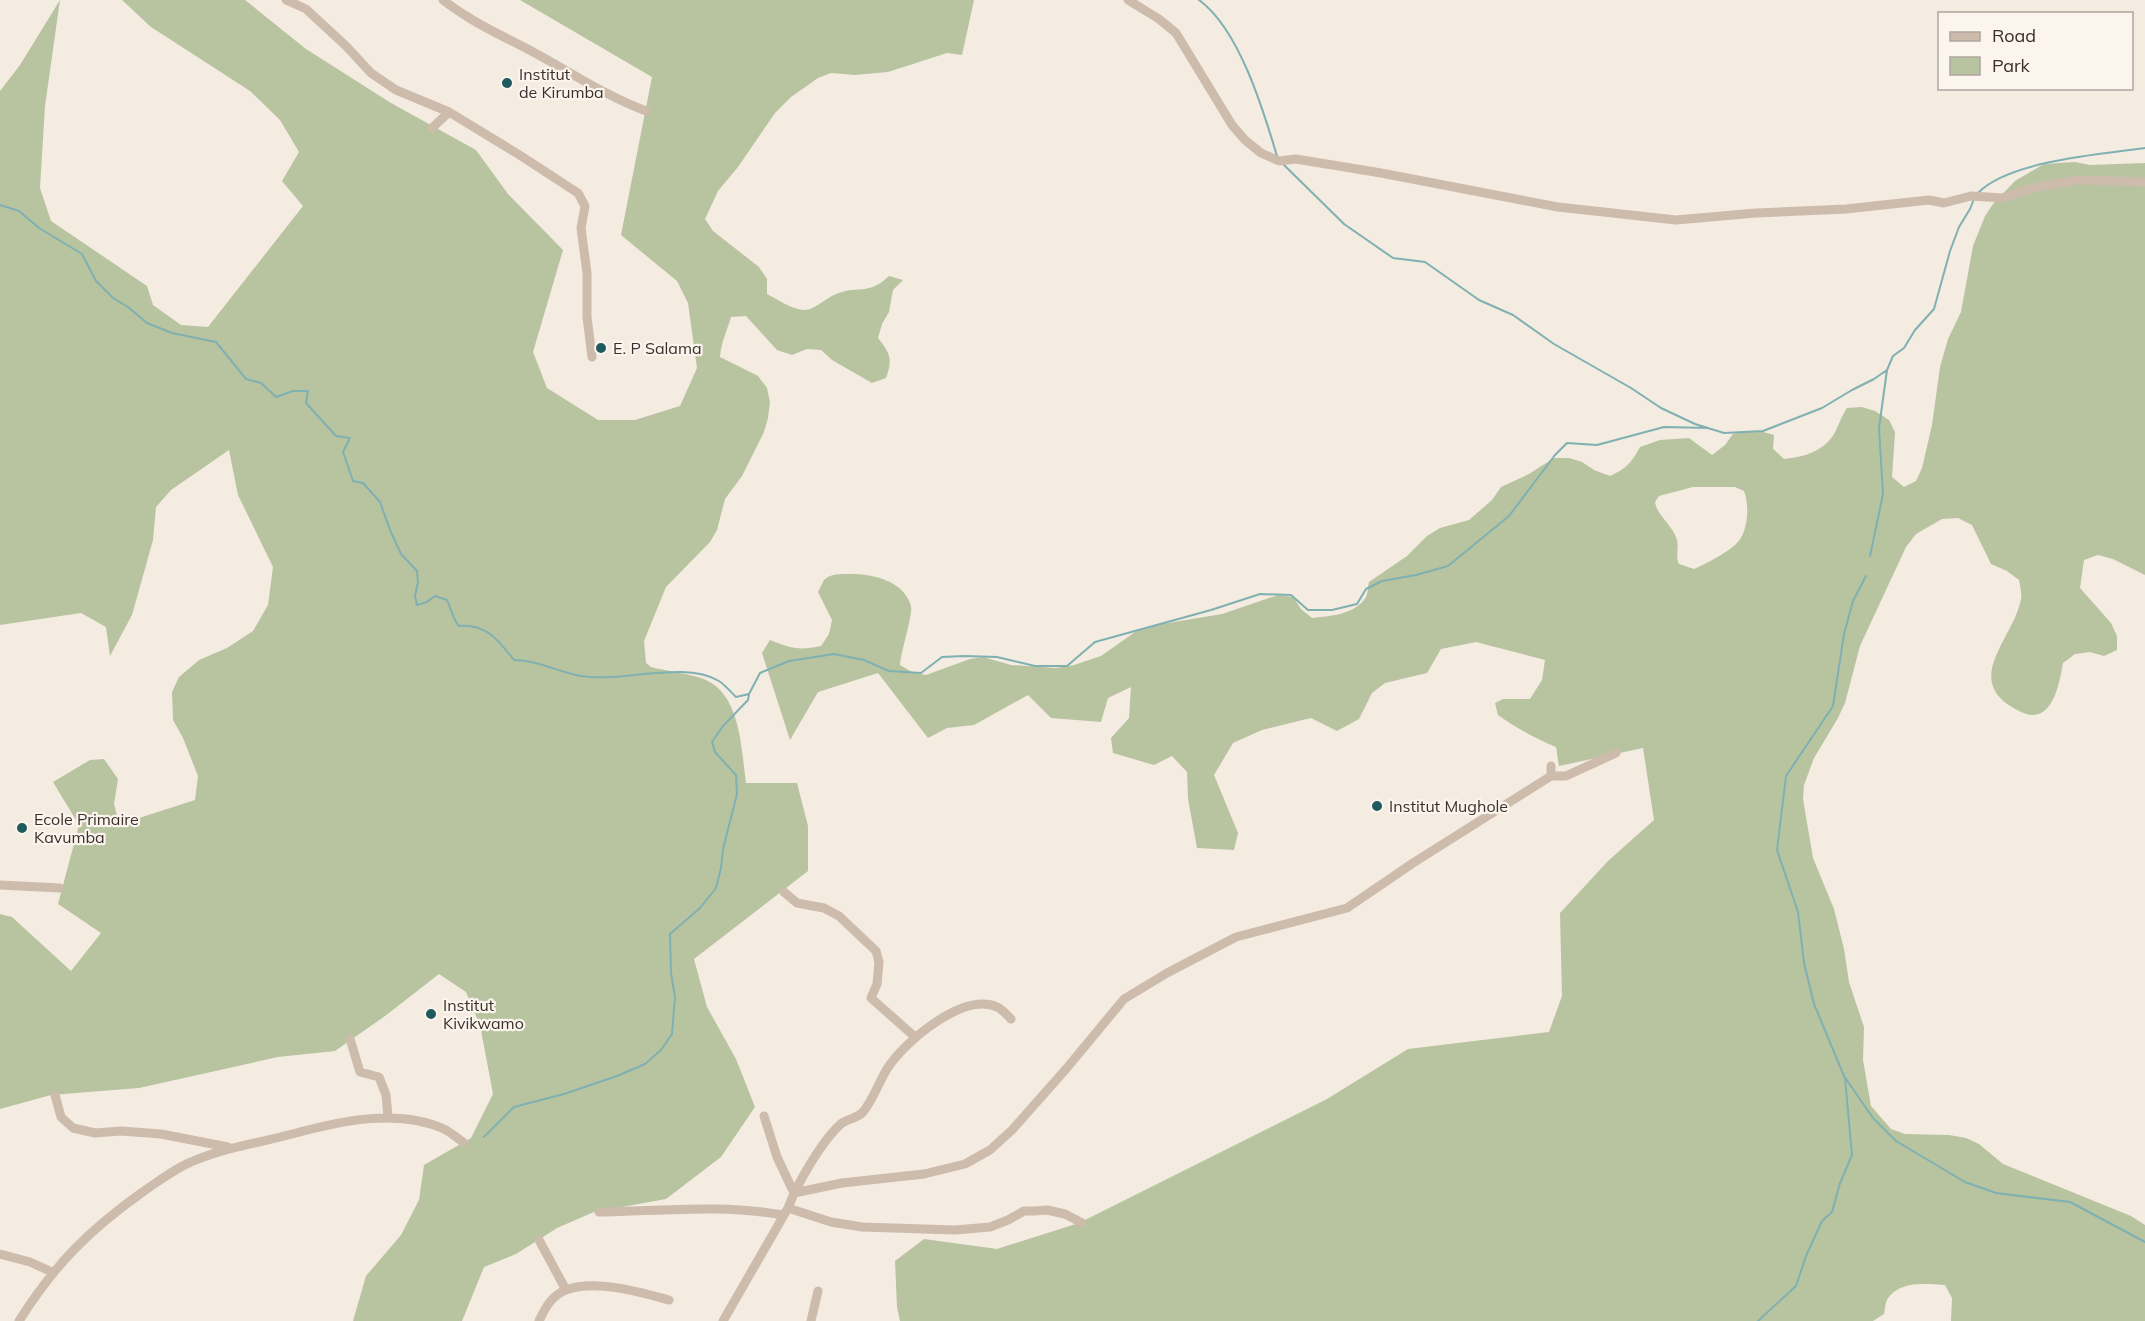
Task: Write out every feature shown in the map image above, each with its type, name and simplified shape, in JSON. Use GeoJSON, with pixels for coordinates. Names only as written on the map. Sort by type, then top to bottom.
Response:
{"type":"FeatureCollection","features":[{"type":"Feature","properties":{"kind":"street"},"geometry":{"type":"LineString","coordinates":[[286,0],[306,9],[371,73],[396,90],[449,112],[578,193],[585,206],[581,228],[587,273],[587,317],[592,357]]}},
{"type":"Feature","properties":{"kind":"street"},"geometry":{"type":"LineString","coordinates":[[442,0],[495,33],[536,53],[622,102],[646,111]]}},
{"type":"Feature","properties":{"kind":"street"},"geometry":{"type":"LineString","coordinates":[[1128,0],[1159,19],[1176,33],[1232,125],[1245,141],[1261,153],[1279,161],[1296,159],[1381,173],[1558,207],[1676,220],[1756,213],[1846,209],[1929,200],[1944,203],[1975,197],[2002,198],[2036,187],[2078,180],[2145,182]]}},
{"type":"Feature","properties":{"kind":"street"},"geometry":{"type":"LineString","coordinates":[[432,128],[449,112]]}},
{"type":"Feature","properties":{"kind":"street"},"geometry":{"type":"LineString","coordinates":[[794,1193],[842,1183],[924,1174],[965,1164],[990,1150],[1012,1130],[1124,999],[1167,973],[1236,937],[1347,908],[1413,863],[1551,776],[1566,776],[1616,753]]}},
{"type":"Feature","properties":{"kind":"street"},"geometry":{"type":"LineString","coordinates":[[1551,766],[1551,776]]}},
{"type":"Feature","properties":{"kind":"street"},"geometry":{"type":"LineString","coordinates":[[0,885],[60,888]]}},
{"type":"Feature","properties":{"kind":"street"},"geometry":{"type":"LineString","coordinates":[[784,892],[797,903],[824,908],[839,916],[876,951],[879,962],[877,984],[871,998],[915,1037]]}},
{"type":"Feature","properties":{"kind":"street"},"geometry":{"type":"LineString","coordinates":[[723,1321],[752,1275],[794,1193],[825,1142],[843,1122],[862,1113],[888,1067],[915,1037],[931,1024],[966,1007],[987,1004],[999,1007],[1011,1019]]}},
{"type":"Feature","properties":{"kind":"street"},"geometry":{"type":"LineString","coordinates":[[350,1039],[360,1072],[379,1077],[386,1095],[388,1117]]}},
{"type":"Feature","properties":{"kind":"street"},"geometry":{"type":"LineString","coordinates":[[56,1095],[61,1118],[73,1128],[95,1133],[121,1131],[161,1134],[230,1147]]}},
{"type":"Feature","properties":{"kind":"street"},"geometry":{"type":"LineString","coordinates":[[764,1116],[777,1157],[794,1193]]}},
{"type":"Feature","properties":{"kind":"street"},"geometry":{"type":"LineString","coordinates":[[19,1321],[52,1272],[71,1250],[115,1212],[188,1163],[230,1147],[271,1140],[326,1125],[388,1117],[415,1121],[443,1129],[463,1142]]}},
{"type":"Feature","properties":{"kind":"street"},"geometry":{"type":"LineString","coordinates":[[599,1212],[709,1208],[753,1209],[786,1212],[862,1227],[955,1230],[990,1227],[1024,1211],[1047,1210],[1065,1214],[1082,1223]]}},
{"type":"Feature","properties":{"kind":"street"},"geometry":{"type":"LineString","coordinates":[[539,1240],[566,1290]]}},
{"type":"Feature","properties":{"kind":"street"},"geometry":{"type":"LineString","coordinates":[[0,1254],[30,1262],[52,1272]]}},
{"type":"Feature","properties":{"kind":"street"},"geometry":{"type":"LineString","coordinates":[[539,1321],[546,1306],[555,1296],[566,1290],[584,1287],[608,1287],[637,1291],[669,1300]]}},
{"type":"Feature","properties":{"kind":"street"},"geometry":{"type":"LineString","coordinates":[[811,1321],[818,1291]]}},
{"type":"Feature","properties":{"kind":"green space"},"geometry":{"type":"Polygon","coordinates":[[[60,0],[45,106],[40,188],[51,221],[147,286],[153,305],[181,325],[208,327],[303,206],[282,181],[299,152],[280,120],[250,91],[151,27],[122,0],[245,0],[306,49],[391,103],[476,150],[508,194],[563,250],[533,352],[547,388],[598,420],[635,420],[680,406],[697,368],[688,303],[677,281],[621,235],[652,77],[520,0],[974,0],[962,55],[947,53],[888,72],[855,75],[831,73],[818,78],[791,97],[775,113],[738,167],[718,191],[705,219],[713,231],[759,267],[767,279],[767,294],[795,308],[808,310],[842,292],[874,286],[889,276],[903,280],[893,290],[889,312],[878,338],[890,361],[886,378],[872,383],[832,360],[821,350],[807,349],[792,355],[777,350],[746,316],[731,317],[720,357],[758,376],[767,388],[770,402],[768,418],[764,432],[742,476],[725,499],[717,530],[710,542],[666,587],[644,641],[646,663],[651,667],[701,678],[714,685],[724,695],[737,722],[746,783],[797,783],[808,826],[808,871],[694,959],[707,1007],[736,1059],[755,1107],[721,1157],[666,1199],[594,1212],[557,1228],[516,1254],[484,1267],[462,1321],[353,1321],[366,1276],[401,1235],[419,1200],[424,1165],[471,1138],[493,1094],[480,1025],[466,992],[439,974],[335,1051],[278,1057],[139,1088],[51,1095],[0,1109],[0,914],[12,917],[71,971],[101,933],[58,904],[79,825],[53,782],[90,760],[104,759],[118,779],[114,804],[118,819],[136,819],[195,800],[198,776],[173,720],[172,692],[179,677],[199,660],[227,648],[253,631],[268,605],[273,567],[238,495],[229,450],[171,490],[156,507],[153,540],[132,615],[110,656],[106,627],[81,613],[0,625],[0,91],[20,65],[60,0]]]}},
{"type":"Feature","properties":{"kind":"green space"},"geometry":{"type":"Polygon","coordinates":[[[2145,163],[2145,575],[2113,559],[2098,555],[2084,560],[2080,588],[2111,623],[2117,636],[2117,650],[2104,656],[2090,652],[2075,654],[2063,663],[2052,702],[2039,714],[2030,715],[2019,711],[2002,699],[1993,686],[1991,673],[2021,599],[2019,580],[2007,571],[1991,564],[1972,525],[1958,518],[1942,519],[1916,534],[1906,547],[1860,646],[1845,703],[1814,758],[1804,785],[1803,799],[1813,858],[1834,909],[1849,982],[1864,1027],[1863,1060],[1871,1106],[1891,1129],[1905,1134],[1949,1135],[1966,1138],[1979,1144],[2003,1164],[2131,1216],[2145,1225],[2145,1321],[1951,1321],[1952,1298],[1945,1285],[1921,1284],[1898,1289],[1886,1302],[1884,1314],[1873,1321],[900,1321],[897,1307],[895,1261],[924,1239],[997,1249],[1079,1223],[1327,1099],[1408,1049],[1549,1032],[1562,996],[1560,913],[1608,861],[1654,820],[1643,748],[1559,766],[1556,747],[1498,715],[1495,703],[1503,699],[1530,699],[1542,680],[1545,660],[1476,642],[1441,649],[1427,673],[1385,683],[1372,693],[1359,719],[1337,731],[1311,718],[1262,730],[1233,743],[1214,775],[1238,833],[1234,850],[1197,848],[1188,799],[1187,772],[1172,756],[1154,765],[1113,753],[1111,738],[1129,718],[1131,687],[1108,698],[1101,722],[1051,718],[1028,695],[974,725],[947,728],[928,738],[878,673],[818,692],[790,740],[762,653],[770,640],[795,648],[821,646],[829,634],[832,620],[818,592],[824,580],[837,574],[869,575],[887,581],[902,590],[911,606],[911,611],[900,665],[912,672],[926,675],[970,659],[983,657],[1011,665],[1056,668],[1101,656],[1135,632],[1162,624],[1222,614],[1278,595],[1293,597],[1301,609],[1312,618],[1349,611],[1366,597],[1369,582],[1407,556],[1427,536],[1440,528],[1469,520],[1492,500],[1501,487],[1529,474],[1554,458],[1569,458],[1582,462],[1610,476],[1628,464],[1640,447],[1660,440],[1689,438],[1712,455],[1725,445],[1733,434],[1760,431],[1774,435],[1773,449],[1784,459],[1791,458],[1805,455],[1824,445],[1834,434],[1847,408],[1862,407],[1875,411],[1889,420],[1895,432],[1892,477],[1904,487],[1916,481],[1922,468],[1932,425],[1940,367],[1948,339],[1961,312],[1973,246],[1985,216],[2015,181],[2044,164],[2145,163]],[[1693,487],[1659,496],[1655,502],[1656,507],[1675,535],[1679,564],[1694,569],[1730,549],[1739,540],[1747,520],[1747,504],[1744,491],[1735,487],[1693,487]]]}},
{"type":"Feature","properties":{"kind":"waterway"},"geometry":{"type":"LineString","coordinates":[[1199,0],[1213,13],[1238,50],[1257,94],[1277,156]]}},
{"type":"Feature","properties":{"kind":"waterway"},"geometry":{"type":"LineString","coordinates":[[1979,192],[1993,181],[2034,166],[2081,156],[2145,148]]}},
{"type":"Feature","properties":{"kind":"waterway"},"geometry":{"type":"LineString","coordinates":[[1282,163],[1344,224],[1393,258],[1425,262],[1479,300],[1513,315],[1554,344],[1661,408],[1695,424],[1724,433],[1763,431],[1822,408],[1887,370]]}},
{"type":"Feature","properties":{"kind":"waterway"},"geometry":{"type":"LineString","coordinates":[[1870,556],[1883,494],[1879,428],[1887,370],[1893,356],[1904,348],[1915,330],[1934,309],[1950,251],[1959,227],[1974,199]]}},
{"type":"Feature","properties":{"kind":"waterway"},"geometry":{"type":"LineString","coordinates":[[0,205],[19,211],[39,228],[82,254],[96,281],[113,298],[147,323],[172,333],[216,342],[246,379],[261,383],[276,397],[293,391],[308,391],[306,403],[336,436],[350,438],[343,452],[353,481],[363,483],[380,502],[401,554],[417,571],[418,582],[415,596],[417,605],[435,596],[447,600],[459,626],[477,628],[491,635],[514,660],[531,662],[581,676],[615,677],[688,672],[705,675],[719,681],[736,697],[749,694],[760,673],[789,661],[834,654],[864,660],[889,671],[921,673],[942,657],[997,657],[1035,666],[1067,666],[1095,642],[1260,594],[1291,595],[1308,610],[1332,610],[1357,604],[1366,589],[1382,581],[1448,566],[1509,516],[1555,455],[1567,443],[1597,445],[1664,427],[1709,428]]}},
{"type":"Feature","properties":{"kind":"waterway"},"geometry":{"type":"LineString","coordinates":[[1866,576],[1853,601],[1844,634],[1833,706],[1786,776],[1777,850],[1798,912],[1804,963],[1814,1004],[1844,1076],[1873,1118],[1896,1141],[1965,1182],[1996,1193],[2070,1202],[2145,1242]]}},
{"type":"Feature","properties":{"kind":"waterway"},"geometry":{"type":"LineString","coordinates":[[484,1137],[514,1107],[564,1094],[645,1064],[661,1050],[672,1034],[675,997],[671,973],[670,934],[700,908],[716,888],[737,794],[736,775],[715,752],[712,742],[723,726],[748,700],[749,694]]}},
{"type":"Feature","properties":{"kind":"waterway"},"geometry":{"type":"LineString","coordinates":[[1758,1321],[1796,1286],[1806,1256],[1822,1221],[1832,1212],[1840,1183],[1852,1155],[1845,1078]]}},
{"type":"Feature","properties":{"kind":"place","name":"Institut de Kirumba"},"geometry":{"type":"Point","coordinates":[507,83]}},
{"type":"Feature","properties":{"kind":"place","name":"E. P Salama"},"geometry":{"type":"Point","coordinates":[601,348]}},
{"type":"Feature","properties":{"kind":"place","name":"Institut Mughole"},"geometry":{"type":"Point","coordinates":[1377,806]}},
{"type":"Feature","properties":{"kind":"place","name":"Ecole Primaire Kavumba"},"geometry":{"type":"Point","coordinates":[22,828]}},
{"type":"Feature","properties":{"kind":"place","name":"Institut Kivikwamo"},"geometry":{"type":"Point","coordinates":[431,1014]}}]}
